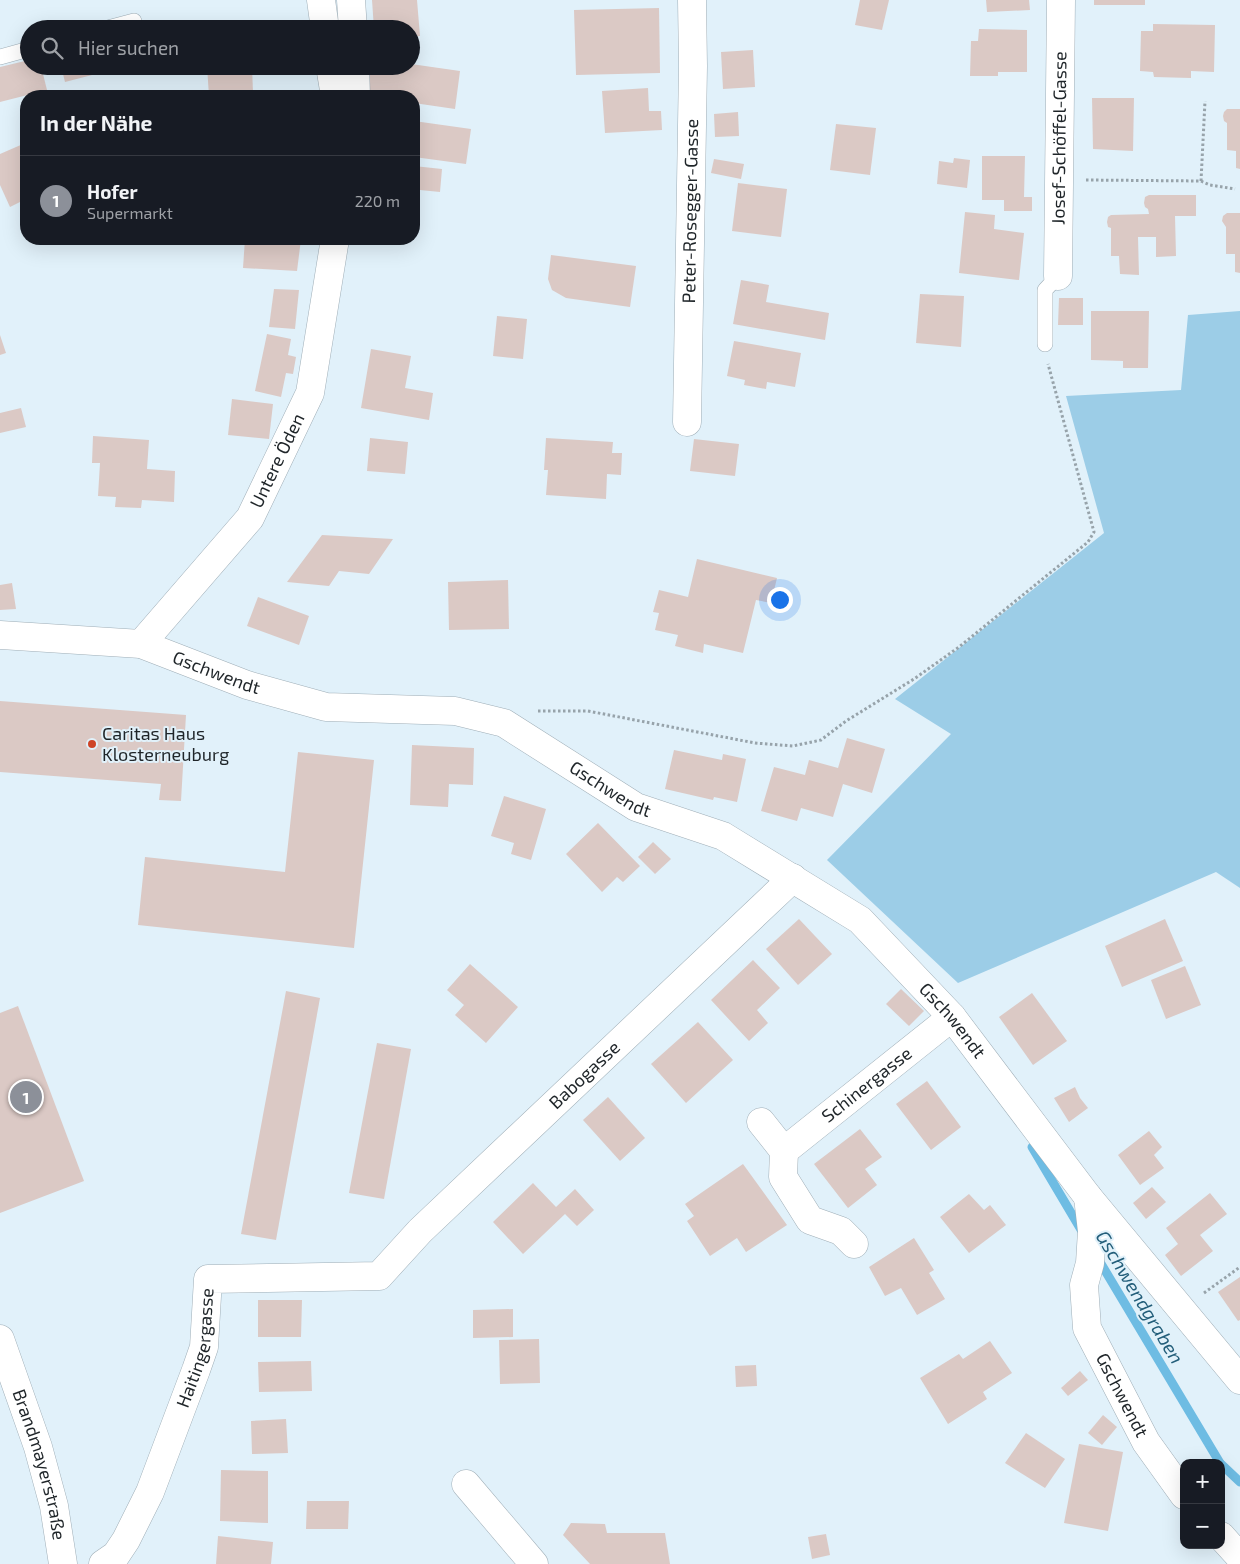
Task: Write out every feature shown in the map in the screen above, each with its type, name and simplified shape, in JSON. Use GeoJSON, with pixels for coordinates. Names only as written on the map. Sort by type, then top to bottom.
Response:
{"type":"FeatureCollection","features":[{"type":"Feature","properties":{"kind":"street"},"geometry":{"type":"LineString","coordinates":[[321,0],[324,20]]}},
{"type":"Feature","properties":{"kind":"street"},"geometry":{"type":"LineString","coordinates":[[350,0],[351,20]]}},
{"type":"Feature","properties":{"kind":"street","name":"Peter-Rosegger-Gasse"},"geometry":{"type":"LineString","coordinates":[[687,422],[693,66],[692,0]]}},
{"type":"Feature","properties":{"kind":"street","name":"Josef-Schöffel-Gasse"},"geometry":{"type":"LineString","coordinates":[[1058,276],[1061,0]]}},
{"type":"Feature","properties":{"kind":"street"},"geometry":{"type":"LineString","coordinates":[[332,75],[334,90]]}},
{"type":"Feature","properties":{"kind":"street"},"geometry":{"type":"LineString","coordinates":[[355,75],[356,90]]}},
{"type":"Feature","properties":{"kind":"street","name":"Untere Öden"},"geometry":{"type":"LineString","coordinates":[[141,644],[250,518],[310,393],[334,245]]}},
{"type":"Feature","properties":{"kind":"street","name":"Gschwendt"},"geometry":{"type":"LineString","coordinates":[[0,635],[141,644],[247,685],[326,707],[455,711],[504,723],[636,807],[723,836],[793,878],[860,920],[952,1017],[1088,1197],[1240,1380]]}},
{"type":"Feature","properties":{"kind":"street","name":"Babogasse"},"geometry":{"type":"LineString","coordinates":[[379,1276],[420,1231],[793,878]]}},
{"type":"Feature","properties":{"kind":"street","name":"Schinergasse"},"geometry":{"type":"LineString","coordinates":[[784,1151],[952,1017]]}},
{"type":"Feature","properties":{"kind":"street"},"geometry":{"type":"LineString","coordinates":[[761,1122],[784,1151],[783,1177],[810,1220],[841,1231],[854,1244]]}},
{"type":"Feature","properties":{"kind":"street","name":"Gschwendt"},"geometry":{"type":"LineString","coordinates":[[1088,1197],[1092,1230],[1090,1263],[1084,1285],[1087,1328],[1146,1442],[1180,1489]]}},
{"type":"Feature","properties":{"kind":"street","name":"Haitingergasse"},"geometry":{"type":"LineString","coordinates":[[103,1564],[116,1555],[126,1540],[150,1492],[196,1370],[204,1347],[208,1279],[379,1276]]}},
{"type":"Feature","properties":{"kind":"street","name":"Brandmayerstraße"},"geometry":{"type":"LineString","coordinates":[[0,1339],[38,1447],[54,1506],[63,1564]]}},
{"type":"Feature","properties":{"kind":"street"},"geometry":{"type":"LineString","coordinates":[[466,1484],[534,1564]]}},
{"type":"Feature","properties":{"kind":"street"},"geometry":{"type":"LineString","coordinates":[[1225,1540],[1240,1557]]}},
{"type":"Feature","properties":{"kind":"lane"},"geometry":{"type":"LineString","coordinates":[[0,57],[20,51]]}},
{"type":"Feature","properties":{"kind":"lane"},"geometry":{"type":"LineString","coordinates":[[1045,344],[1045,290],[1058,276]]}},
{"type":"Feature","properties":{"kind":"path"},"geometry":{"type":"LineString","coordinates":[[1201,181],[1205,101]]}},
{"type":"Feature","properties":{"kind":"path"},"geometry":{"type":"LineString","coordinates":[[1060,180],[1201,181],[1210,185],[1235,189]]}},
{"type":"Feature","properties":{"kind":"path"},"geometry":{"type":"LineString","coordinates":[[531,711],[588,711],[755,743],[792,746],[822,740],[846,720],[914,679],[959,647],[1088,542],[1094,532],[1047,361],[1045,344]]}},
{"type":"Feature","properties":{"kind":"path"},"geometry":{"type":"LineString","coordinates":[[1180,1308],[1201,1296],[1240,1266]]}},
{"type":"Feature","properties":{"kind":"shaded area"},"geometry":{"type":"Polygon","coordinates":[[[1240,311],[1240,888],[1216,872],[958,983],[827,860],[951,734],[895,699],[1104,533],[1066,396],[1181,390],[1188,315],[1240,311]]]}},
{"type":"Feature","properties":{"kind":"building"},"geometry":{"type":"Polygon","coordinates":[[[372,0],[417,0],[419,20],[373,20],[372,0]]]}},
{"type":"Feature","properties":{"kind":"building"},"geometry":{"type":"Polygon","coordinates":[[[860,0],[889,0],[882,30],[855,25],[860,0]]]}},
{"type":"Feature","properties":{"kind":"building"},"geometry":{"type":"Polygon","coordinates":[[[986,0],[1029,0],[1030,10],[987,12],[986,0]]]}},
{"type":"Feature","properties":{"kind":"building"},"geometry":{"type":"Polygon","coordinates":[[[1094,0],[1145,0],[1145,5],[1094,5],[1094,0]]]}},
{"type":"Feature","properties":{"kind":"building"},"geometry":{"type":"Polygon","coordinates":[[[659,8],[660,73],[576,75],[574,10],[659,8]]]}},
{"type":"Feature","properties":{"kind":"building"},"geometry":{"type":"Polygon","coordinates":[[[1153,24],[1215,25],[1214,72],[1191,71],[1191,78],[1154,77],[1153,72],[1140,71],[1141,31],[1153,31],[1153,24]]]}},
{"type":"Feature","properties":{"kind":"building"},"geometry":{"type":"Polygon","coordinates":[[[979,29],[1027,30],[1027,72],[998,72],[998,76],[970,76],[971,41],[978,41],[979,29]]]}},
{"type":"Feature","properties":{"kind":"building"},"geometry":{"type":"Polygon","coordinates":[[[753,50],[755,87],[723,89],[721,52],[753,50]]]}},
{"type":"Feature","properties":{"kind":"building"},"geometry":{"type":"Polygon","coordinates":[[[20,62],[20,75],[43,75],[47,90],[20,90],[20,97],[0,102],[0,67],[20,62]]]}},
{"type":"Feature","properties":{"kind":"building"},"geometry":{"type":"Polygon","coordinates":[[[420,65],[460,71],[455,109],[420,104],[420,90],[367,90],[365,75],[420,75],[420,65]]]}},
{"type":"Feature","properties":{"kind":"building"},"geometry":{"type":"Polygon","coordinates":[[[63,75],[92,75],[65,82],[63,75]]]}},
{"type":"Feature","properties":{"kind":"building"},"geometry":{"type":"Polygon","coordinates":[[[208,75],[252,75],[253,90],[209,90],[208,75]]]}},
{"type":"Feature","properties":{"kind":"building"},"geometry":{"type":"Polygon","coordinates":[[[648,88],[649,111],[661,111],[662,130],[605,133],[602,91],[648,88]]]}},
{"type":"Feature","properties":{"kind":"building"},"geometry":{"type":"Polygon","coordinates":[[[1092,98],[1134,98],[1133,151],[1093,149],[1092,98]]]}},
{"type":"Feature","properties":{"kind":"building"},"geometry":{"type":"Polygon","coordinates":[[[1227,109],[1240,109],[1240,169],[1236,168],[1236,151],[1227,150],[1227,123],[1224,121],[1223,116],[1227,109]]]}},
{"type":"Feature","properties":{"kind":"building"},"geometry":{"type":"Polygon","coordinates":[[[738,112],[739,136],[715,137],[714,114],[738,112]]]}},
{"type":"Feature","properties":{"kind":"building"},"geometry":{"type":"Polygon","coordinates":[[[420,122],[471,129],[466,164],[420,158],[420,122]]]}},
{"type":"Feature","properties":{"kind":"building"},"geometry":{"type":"Polygon","coordinates":[[[836,124],[876,128],[870,175],[830,170],[836,124]]]}},
{"type":"Feature","properties":{"kind":"building"},"geometry":{"type":"Polygon","coordinates":[[[20,145],[20,202],[10,207],[0,185],[0,154],[20,145]]]}},
{"type":"Feature","properties":{"kind":"building"},"geometry":{"type":"Polygon","coordinates":[[[982,156],[1025,156],[1024,197],[1032,197],[1032,211],[1004,211],[1004,200],[982,200],[982,156]]]}},
{"type":"Feature","properties":{"kind":"building"},"geometry":{"type":"Polygon","coordinates":[[[954,158],[970,160],[967,188],[937,184],[939,161],[953,163],[954,158]]]}},
{"type":"Feature","properties":{"kind":"building"},"geometry":{"type":"Polygon","coordinates":[[[714,159],[744,164],[741,179],[711,173],[714,159]]]}},
{"type":"Feature","properties":{"kind":"building"},"geometry":{"type":"Polygon","coordinates":[[[420,167],[442,169],[440,192],[420,190],[420,167]]]}},
{"type":"Feature","properties":{"kind":"building"},"geometry":{"type":"Polygon","coordinates":[[[738,183],[787,189],[781,237],[732,231],[738,183]]]}},
{"type":"Feature","properties":{"kind":"building"},"geometry":{"type":"Polygon","coordinates":[[[1149,195],[1196,195],[1196,216],[1175,216],[1176,256],[1156,257],[1156,237],[1138,237],[1139,275],[1120,274],[1119,256],[1111,256],[1111,228],[1108,227],[1108,217],[1111,215],[1149,214],[1144,203],[1145,197],[1149,195]]]}},
{"type":"Feature","properties":{"kind":"building"},"geometry":{"type":"Polygon","coordinates":[[[965,212],[995,215],[994,229],[1024,233],[1019,280],[959,273],[965,212]]]}},
{"type":"Feature","properties":{"kind":"building"},"geometry":{"type":"Polygon","coordinates":[[[1227,213],[1240,213],[1240,273],[1235,272],[1235,254],[1226,254],[1226,227],[1222,221],[1223,216],[1227,213]]]}},
{"type":"Feature","properties":{"kind":"building"},"geometry":{"type":"Polygon","coordinates":[[[245,245],[300,245],[297,271],[243,268],[245,245]]]}},
{"type":"Feature","properties":{"kind":"building"},"geometry":{"type":"Polygon","coordinates":[[[551,255],[636,266],[630,307],[566,298],[552,290],[548,279],[551,255]]]}},
{"type":"Feature","properties":{"kind":"building"},"geometry":{"type":"Polygon","coordinates":[[[741,280],[769,285],[766,302],[829,313],[825,340],[733,324],[741,280]]]}},
{"type":"Feature","properties":{"kind":"building"},"geometry":{"type":"Polygon","coordinates":[[[274,289],[299,290],[295,329],[269,327],[274,289]]]}},
{"type":"Feature","properties":{"kind":"building"},"geometry":{"type":"Polygon","coordinates":[[[920,294],[964,296],[961,347],[916,343],[920,294]]]}},
{"type":"Feature","properties":{"kind":"building"},"geometry":{"type":"Polygon","coordinates":[[[1059,298],[1083,298],[1083,325],[1058,325],[1059,298]]]}},
{"type":"Feature","properties":{"kind":"building"},"geometry":{"type":"Polygon","coordinates":[[[1091,311],[1149,311],[1148,368],[1123,368],[1123,361],[1091,360],[1091,311]]]}},
{"type":"Feature","properties":{"kind":"building"},"geometry":{"type":"Polygon","coordinates":[[[497,316],[527,319],[523,359],[493,356],[497,316]]]}},
{"type":"Feature","properties":{"kind":"building"},"geometry":{"type":"Polygon","coordinates":[[[267,334],[291,339],[288,355],[296,357],[293,374],[286,373],[281,397],[255,391],[267,334]]]}},
{"type":"Feature","properties":{"kind":"building"},"geometry":{"type":"Polygon","coordinates":[[[0,335],[6,353],[0,355],[0,335]]]}},
{"type":"Feature","properties":{"kind":"building"},"geometry":{"type":"Polygon","coordinates":[[[734,341],[801,353],[795,387],[767,382],[766,389],[744,385],[745,380],[727,376],[734,341]]]}},
{"type":"Feature","properties":{"kind":"building"},"geometry":{"type":"Polygon","coordinates":[[[371,349],[411,356],[405,388],[433,393],[429,420],[361,408],[371,349]]]}},
{"type":"Feature","properties":{"kind":"building"},"geometry":{"type":"Polygon","coordinates":[[[232,399],[273,404],[269,439],[228,435],[232,399]]]}},
{"type":"Feature","properties":{"kind":"building"},"geometry":{"type":"Polygon","coordinates":[[[21,408],[26,427],[0,433],[0,413],[21,408]]]}},
{"type":"Feature","properties":{"kind":"building"},"geometry":{"type":"Polygon","coordinates":[[[93,436],[149,440],[147,469],[175,471],[174,502],[142,500],[141,508],[115,507],[116,497],[98,496],[100,463],[92,463],[93,436]]]}},
{"type":"Feature","properties":{"kind":"building"},"geometry":{"type":"Polygon","coordinates":[[[370,438],[408,442],[405,474],[367,471],[370,438]]]}},
{"type":"Feature","properties":{"kind":"building"},"geometry":{"type":"Polygon","coordinates":[[[546,438],[613,442],[612,453],[622,453],[621,475],[607,474],[606,499],[546,495],[548,470],[544,470],[546,438]]]}},
{"type":"Feature","properties":{"kind":"building"},"geometry":{"type":"Polygon","coordinates":[[[694,439],[739,444],[735,476],[690,471],[694,439]]]}},
{"type":"Feature","properties":{"kind":"building"},"geometry":{"type":"Polygon","coordinates":[[[322,535],[393,539],[369,574],[339,571],[329,586],[287,582],[322,535]]]}},
{"type":"Feature","properties":{"kind":"building"},"geometry":{"type":"Polygon","coordinates":[[[697,559],[777,578],[771,603],[756,600],[743,653],[704,644],[703,653],[675,646],[678,635],[655,630],[659,613],[653,612],[659,590],[688,597],[697,559]]]}},
{"type":"Feature","properties":{"kind":"building"},"geometry":{"type":"Polygon","coordinates":[[[508,580],[509,629],[449,630],[448,582],[508,580]]]}},
{"type":"Feature","properties":{"kind":"building"},"geometry":{"type":"Polygon","coordinates":[[[12,583],[16,609],[0,610],[0,585],[12,583]]]}},
{"type":"Feature","properties":{"kind":"building"},"geometry":{"type":"Polygon","coordinates":[[[258,597],[309,616],[299,645],[247,626],[258,597]]]}},
{"type":"Feature","properties":{"kind":"building","name":"Caritas Haus Klosterneuburg"},"geometry":{"type":"Polygon","coordinates":[[[0,701],[186,715],[181,801],[159,800],[161,784],[0,772],[0,701]]]}},
{"type":"Feature","properties":{"kind":"building"},"geometry":{"type":"Polygon","coordinates":[[[847,738],[885,749],[872,793],[843,784],[833,817],[801,808],[797,821],[761,811],[774,767],[805,775],[809,760],[838,768],[847,738]]]}},
{"type":"Feature","properties":{"kind":"building"},"geometry":{"type":"Polygon","coordinates":[[[412,745],[474,748],[473,785],[449,784],[448,807],[410,805],[412,745]]]}},
{"type":"Feature","properties":{"kind":"building"},"geometry":{"type":"Polygon","coordinates":[[[674,750],[722,760],[723,754],[746,759],[737,802],[714,797],[713,800],[665,789],[674,750]]]}},
{"type":"Feature","properties":{"kind":"building"},"geometry":{"type":"Polygon","coordinates":[[[298,752],[374,760],[354,948],[138,925],[145,857],[285,872],[298,752]]]}},
{"type":"Feature","properties":{"kind":"building"},"geometry":{"type":"Polygon","coordinates":[[[504,796],[546,809],[531,860],[511,854],[514,843],[491,836],[504,796]]]}},
{"type":"Feature","properties":{"kind":"building"},"geometry":{"type":"Polygon","coordinates":[[[598,823],[640,866],[623,882],[617,877],[602,892],[566,854],[598,823]]]}},
{"type":"Feature","properties":{"kind":"building"},"geometry":{"type":"Polygon","coordinates":[[[653,842],[671,859],[655,874],[638,857],[653,842]]]}},
{"type":"Feature","properties":{"kind":"building"},"geometry":{"type":"Polygon","coordinates":[[[799,919],[832,954],[798,985],[766,949],[799,919]]]}},
{"type":"Feature","properties":{"kind":"building"},"geometry":{"type":"Polygon","coordinates":[[[1165,919],[1183,961],[1122,987],[1105,946],[1165,919]]]}},
{"type":"Feature","properties":{"kind":"building"},"geometry":{"type":"Polygon","coordinates":[[[753,960],[780,988],[757,1010],[768,1023],[749,1041],[711,1000],[753,960]]]}},
{"type":"Feature","properties":{"kind":"building"},"geometry":{"type":"Polygon","coordinates":[[[470,964],[518,1007],[486,1043],[455,1015],[464,1005],[447,990],[470,964]]]}},
{"type":"Feature","properties":{"kind":"building"},"geometry":{"type":"Polygon","coordinates":[[[1185,966],[1201,1005],[1166,1019],[1151,980],[1185,966]]]}},
{"type":"Feature","properties":{"kind":"building"},"geometry":{"type":"Polygon","coordinates":[[[901,989],[924,1011],[909,1026],[886,1004],[901,989]]]}},
{"type":"Feature","properties":{"kind":"building"},"geometry":{"type":"Polygon","coordinates":[[[286,991],[320,998],[276,1240],[241,1234],[286,991]]]}},
{"type":"Feature","properties":{"kind":"building"},"geometry":{"type":"Polygon","coordinates":[[[1032,993],[1067,1041],[1033,1065],[999,1017],[1032,993]]]}},
{"type":"Feature","properties":{"kind":"building"},"geometry":{"type":"Polygon","coordinates":[[[18,1006],[84,1181],[0,1213],[0,1013],[18,1006]]]}},
{"type":"Feature","properties":{"kind":"building"},"geometry":{"type":"Polygon","coordinates":[[[698,1022],[733,1060],[686,1103],[651,1064],[698,1022]]]}},
{"type":"Feature","properties":{"kind":"building"},"geometry":{"type":"Polygon","coordinates":[[[377,1043],[411,1049],[384,1199],[349,1193],[377,1043]]]}},
{"type":"Feature","properties":{"kind":"building"},"geometry":{"type":"Polygon","coordinates":[[[927,1081],[961,1127],[931,1150],[896,1104],[927,1081]]]}},
{"type":"Feature","properties":{"kind":"building"},"geometry":{"type":"Polygon","coordinates":[[[1075,1087],[1080,1098],[1088,1108],[1069,1122],[1054,1098],[1075,1087]]]}},
{"type":"Feature","properties":{"kind":"building"},"geometry":{"type":"Polygon","coordinates":[[[608,1097],[645,1138],[620,1161],[583,1120],[608,1097]]]}},
{"type":"Feature","properties":{"kind":"building"},"geometry":{"type":"Polygon","coordinates":[[[860,1129],[882,1157],[865,1169],[877,1185],[848,1208],[814,1164],[860,1129]]]}},
{"type":"Feature","properties":{"kind":"building"},"geometry":{"type":"Polygon","coordinates":[[[1149,1131],[1162,1147],[1154,1155],[1164,1168],[1140,1185],[1118,1155],[1149,1131]]]}},
{"type":"Feature","properties":{"kind":"building"},"geometry":{"type":"Polygon","coordinates":[[[743,1164],[787,1225],[746,1252],[737,1238],[710,1256],[687,1221],[694,1216],[685,1204],[743,1164]]]}},
{"type":"Feature","properties":{"kind":"building"},"geometry":{"type":"Polygon","coordinates":[[[533,1183],[556,1207],[575,1189],[594,1210],[577,1226],[565,1214],[523,1254],[493,1222],[533,1183]]]}},
{"type":"Feature","properties":{"kind":"building"},"geometry":{"type":"Polygon","coordinates":[[[1152,1187],[1166,1202],[1146,1219],[1133,1203],[1152,1187]]]}},
{"type":"Feature","properties":{"kind":"building"},"geometry":{"type":"Polygon","coordinates":[[[1210,1193],[1227,1214],[1200,1235],[1213,1251],[1181,1276],[1165,1255],[1178,1244],[1166,1228],[1210,1193]]]}},
{"type":"Feature","properties":{"kind":"building"},"geometry":{"type":"Polygon","coordinates":[[[969,1194],[984,1210],[990,1205],[1006,1225],[969,1253],[940,1217],[969,1194]]]}},
{"type":"Feature","properties":{"kind":"building"},"geometry":{"type":"Polygon","coordinates":[[[914,1238],[934,1270],[929,1273],[945,1299],[917,1315],[901,1288],[885,1296],[869,1267],[914,1238]]]}},
{"type":"Feature","properties":{"kind":"building"},"geometry":{"type":"Polygon","coordinates":[[[1240,1277],[1240,1320],[1238,1321],[1218,1292],[1240,1277]]]}},
{"type":"Feature","properties":{"kind":"building"},"geometry":{"type":"Polygon","coordinates":[[[258,1300],[302,1300],[301,1337],[258,1337],[258,1300]]]}},
{"type":"Feature","properties":{"kind":"building"},"geometry":{"type":"Polygon","coordinates":[[[513,1309],[513,1337],[473,1338],[473,1310],[513,1309]]]}},
{"type":"Feature","properties":{"kind":"building"},"geometry":{"type":"Polygon","coordinates":[[[539,1339],[540,1383],[500,1384],[499,1340],[539,1339]]]}},
{"type":"Feature","properties":{"kind":"building"},"geometry":{"type":"Polygon","coordinates":[[[990,1341],[1012,1373],[983,1392],[987,1399],[948,1424],[920,1378],[959,1354],[963,1359],[990,1341]]]}},
{"type":"Feature","properties":{"kind":"building"},"geometry":{"type":"Polygon","coordinates":[[[311,1361],[312,1391],[259,1392],[258,1362],[311,1361]]]}},
{"type":"Feature","properties":{"kind":"building"},"geometry":{"type":"Polygon","coordinates":[[[756,1365],[757,1386],[736,1387],[735,1366],[756,1365]]]}},
{"type":"Feature","properties":{"kind":"building"},"geometry":{"type":"Polygon","coordinates":[[[1080,1371],[1088,1380],[1068,1396],[1061,1388],[1080,1371]]]}},
{"type":"Feature","properties":{"kind":"building"},"geometry":{"type":"Polygon","coordinates":[[[1103,1415],[1117,1427],[1102,1445],[1088,1433],[1103,1415]]]}},
{"type":"Feature","properties":{"kind":"building"},"geometry":{"type":"Polygon","coordinates":[[[286,1419],[288,1453],[252,1454],[251,1421],[286,1419]]]}},
{"type":"Feature","properties":{"kind":"building"},"geometry":{"type":"Polygon","coordinates":[[[1026,1433],[1065,1459],[1045,1488],[1005,1463],[1026,1433]]]}},
{"type":"Feature","properties":{"kind":"building"},"geometry":{"type":"Polygon","coordinates":[[[1079,1444],[1123,1452],[1108,1531],[1064,1523],[1079,1444]]]}},
{"type":"Feature","properties":{"kind":"building"},"geometry":{"type":"Polygon","coordinates":[[[221,1470],[268,1471],[268,1523],[220,1521],[221,1470]]]}},
{"type":"Feature","properties":{"kind":"building"},"geometry":{"type":"Polygon","coordinates":[[[307,1501],[349,1501],[348,1529],[306,1529],[307,1501]]]}},
{"type":"Feature","properties":{"kind":"building"},"geometry":{"type":"Polygon","coordinates":[[[571,1523],[605,1524],[607,1533],[665,1533],[670,1564],[590,1564],[563,1535],[571,1523]]]}},
{"type":"Feature","properties":{"kind":"building"},"geometry":{"type":"Polygon","coordinates":[[[826,1534],[830,1555],[812,1559],[808,1537],[826,1534]]]}},
{"type":"Feature","properties":{"kind":"building"},"geometry":{"type":"Polygon","coordinates":[[[218,1536],[273,1542],[271,1564],[216,1564],[218,1536]]]}},
{"type":"Feature","properties":{"kind":"waterway","name":"Gschwendgraben"},"geometry":{"type":"LineString","coordinates":[[1032,1147],[1083,1233]]}},
{"type":"Feature","properties":{"kind":"waterway","name":"Gschwendgraben"},"geometry":{"type":"LineString","coordinates":[[1097,1257],[1218,1459]]}},
{"type":"Feature","properties":{"kind":"waterway","name":"Gschwendgraben"},"geometry":{"type":"LineString","coordinates":[[1225,1468],[1240,1482]]}},
{"type":"Feature","properties":{"kind":"place","name":"Caritas Haus Klosterneuburg"},"geometry":{"type":"Point","coordinates":[92,744]}},
{"type":"Feature","properties":{"kind":"place","name":"Hofer"},"geometry":{"type":"Point","coordinates":[26,1097]}}]}
